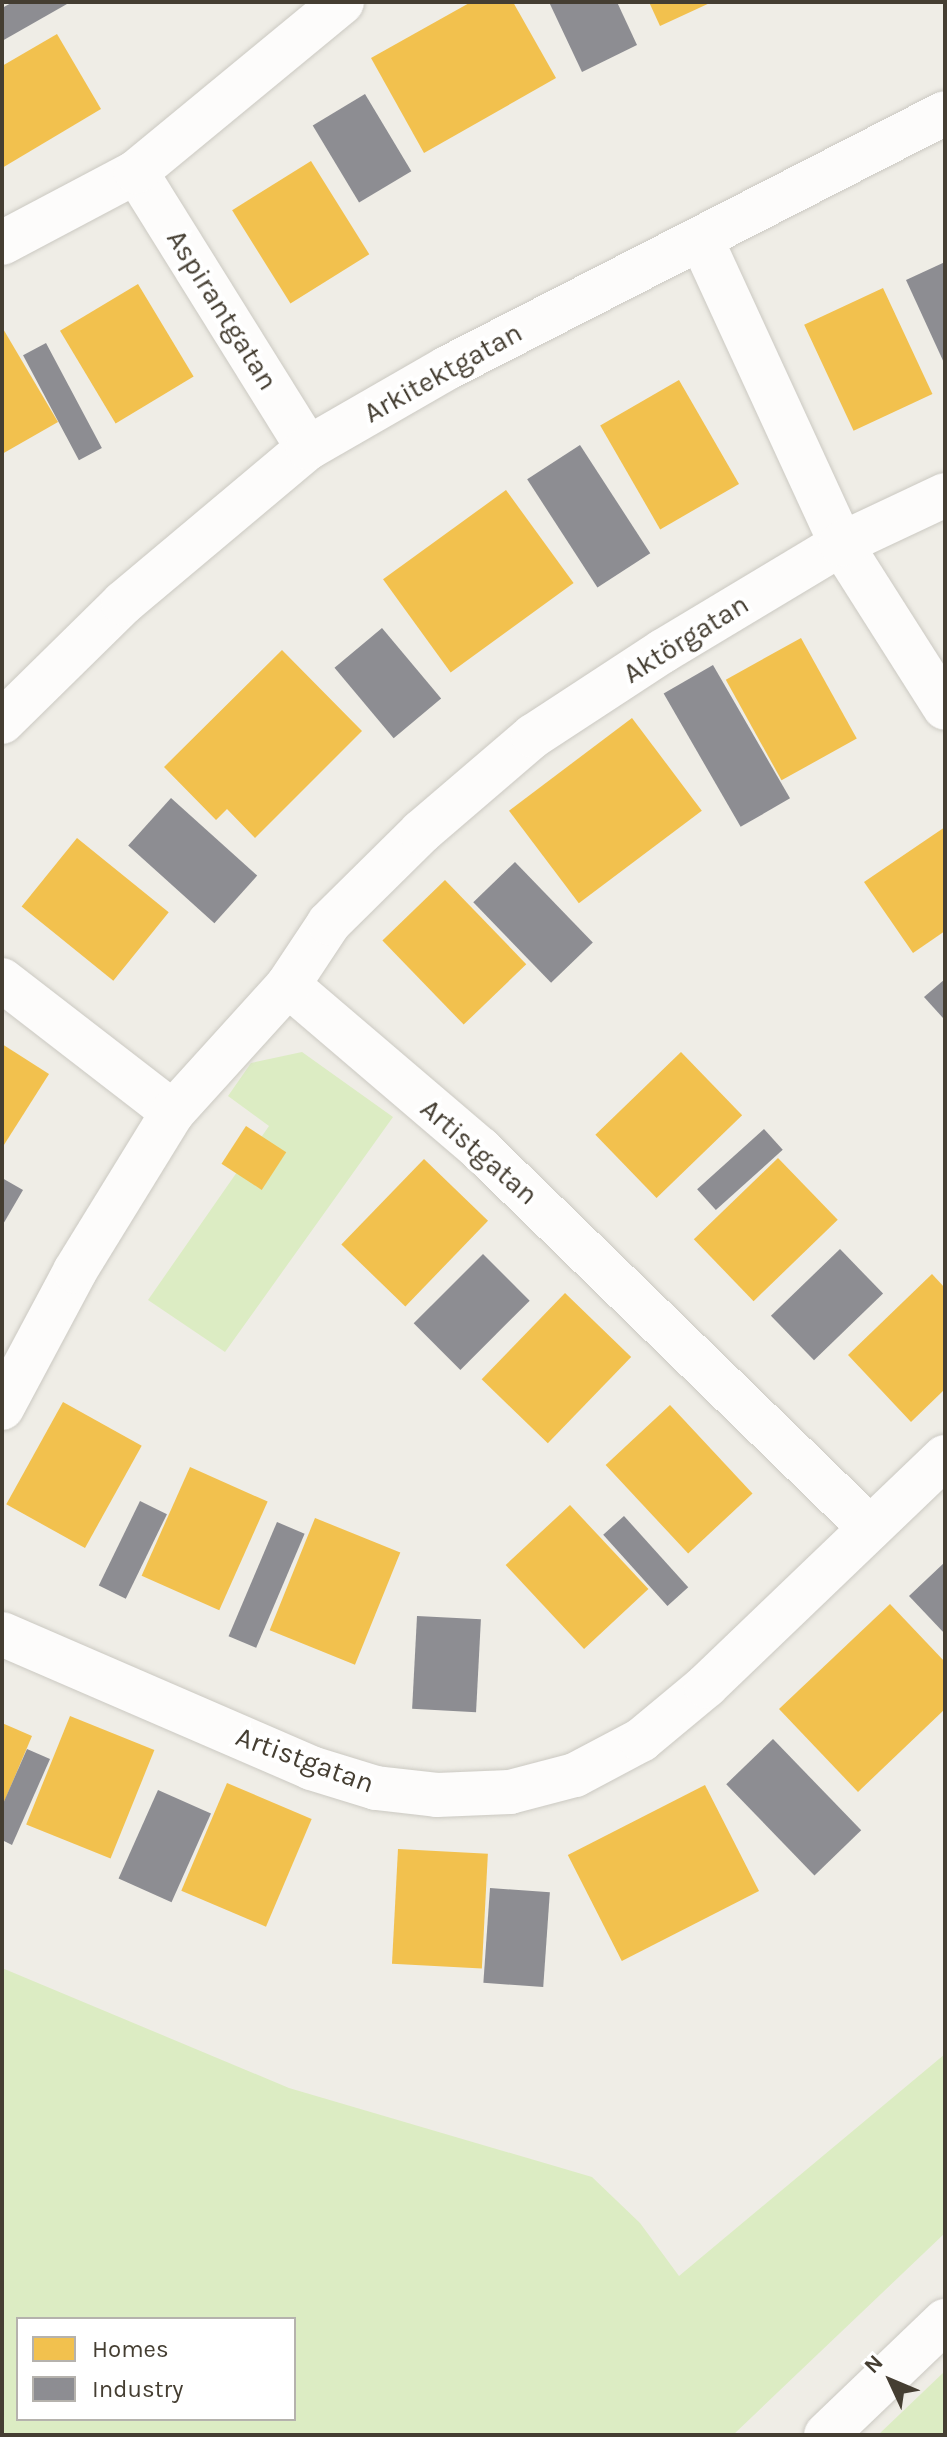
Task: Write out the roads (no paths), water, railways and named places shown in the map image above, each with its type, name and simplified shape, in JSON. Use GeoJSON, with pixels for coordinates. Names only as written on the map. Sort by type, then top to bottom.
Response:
{"type":"FeatureCollection","features":[{"type":"Feature","properties":{"kind":"street"},"geometry":{"type":"LineString","coordinates":[[2,243],[136,172],[342,2]]}},
{"type":"Feature","properties":{"kind":"street","name":"Arkitektgatan"},"geometry":{"type":"LineString","coordinates":[[2,722],[123,603],[308,448],[447,368],[945,113]]}},
{"type":"Feature","properties":{"kind":"street","name":"Aspirantgatan"},"geometry":{"type":"LineString","coordinates":[[136,172],[308,448]]}},
{"type":"Feature","properties":{"kind":"street"},"geometry":{"type":"LineString","coordinates":[[701,239],[841,544],[945,708]]}},
{"type":"Feature","properties":{"kind":"street","name":"Aktörgatan"},"geometry":{"type":"LineString","coordinates":[[288,985],[329,923],[421,832],[533,736],[841,544],[945,495]]}},
{"type":"Feature","properties":{"kind":"street"},"geometry":{"type":"LineString","coordinates":[[2,980],[173,1112]]}},
{"type":"Feature","properties":{"kind":"street"},"geometry":{"type":"LineString","coordinates":[[2,1408],[104,1221],[173,1112],[288,985]]}},
{"type":"Feature","properties":{"kind":"street","name":"Artistgatan"},"geometry":{"type":"LineString","coordinates":[[288,985],[480,1149],[870,1528]]}},
{"type":"Feature","properties":{"kind":"street","name":"Artistgatan"},"geometry":{"type":"LineString","coordinates":[[2,1634],[311,1768],[376,1788],[437,1795],[510,1792],[575,1775],[641,1740],[706,1686],[945,1457]]}},
{"type":"Feature","properties":{"kind":"street"},"geometry":{"type":"LineString","coordinates":[[826,2435],[945,2321]]}}]}
